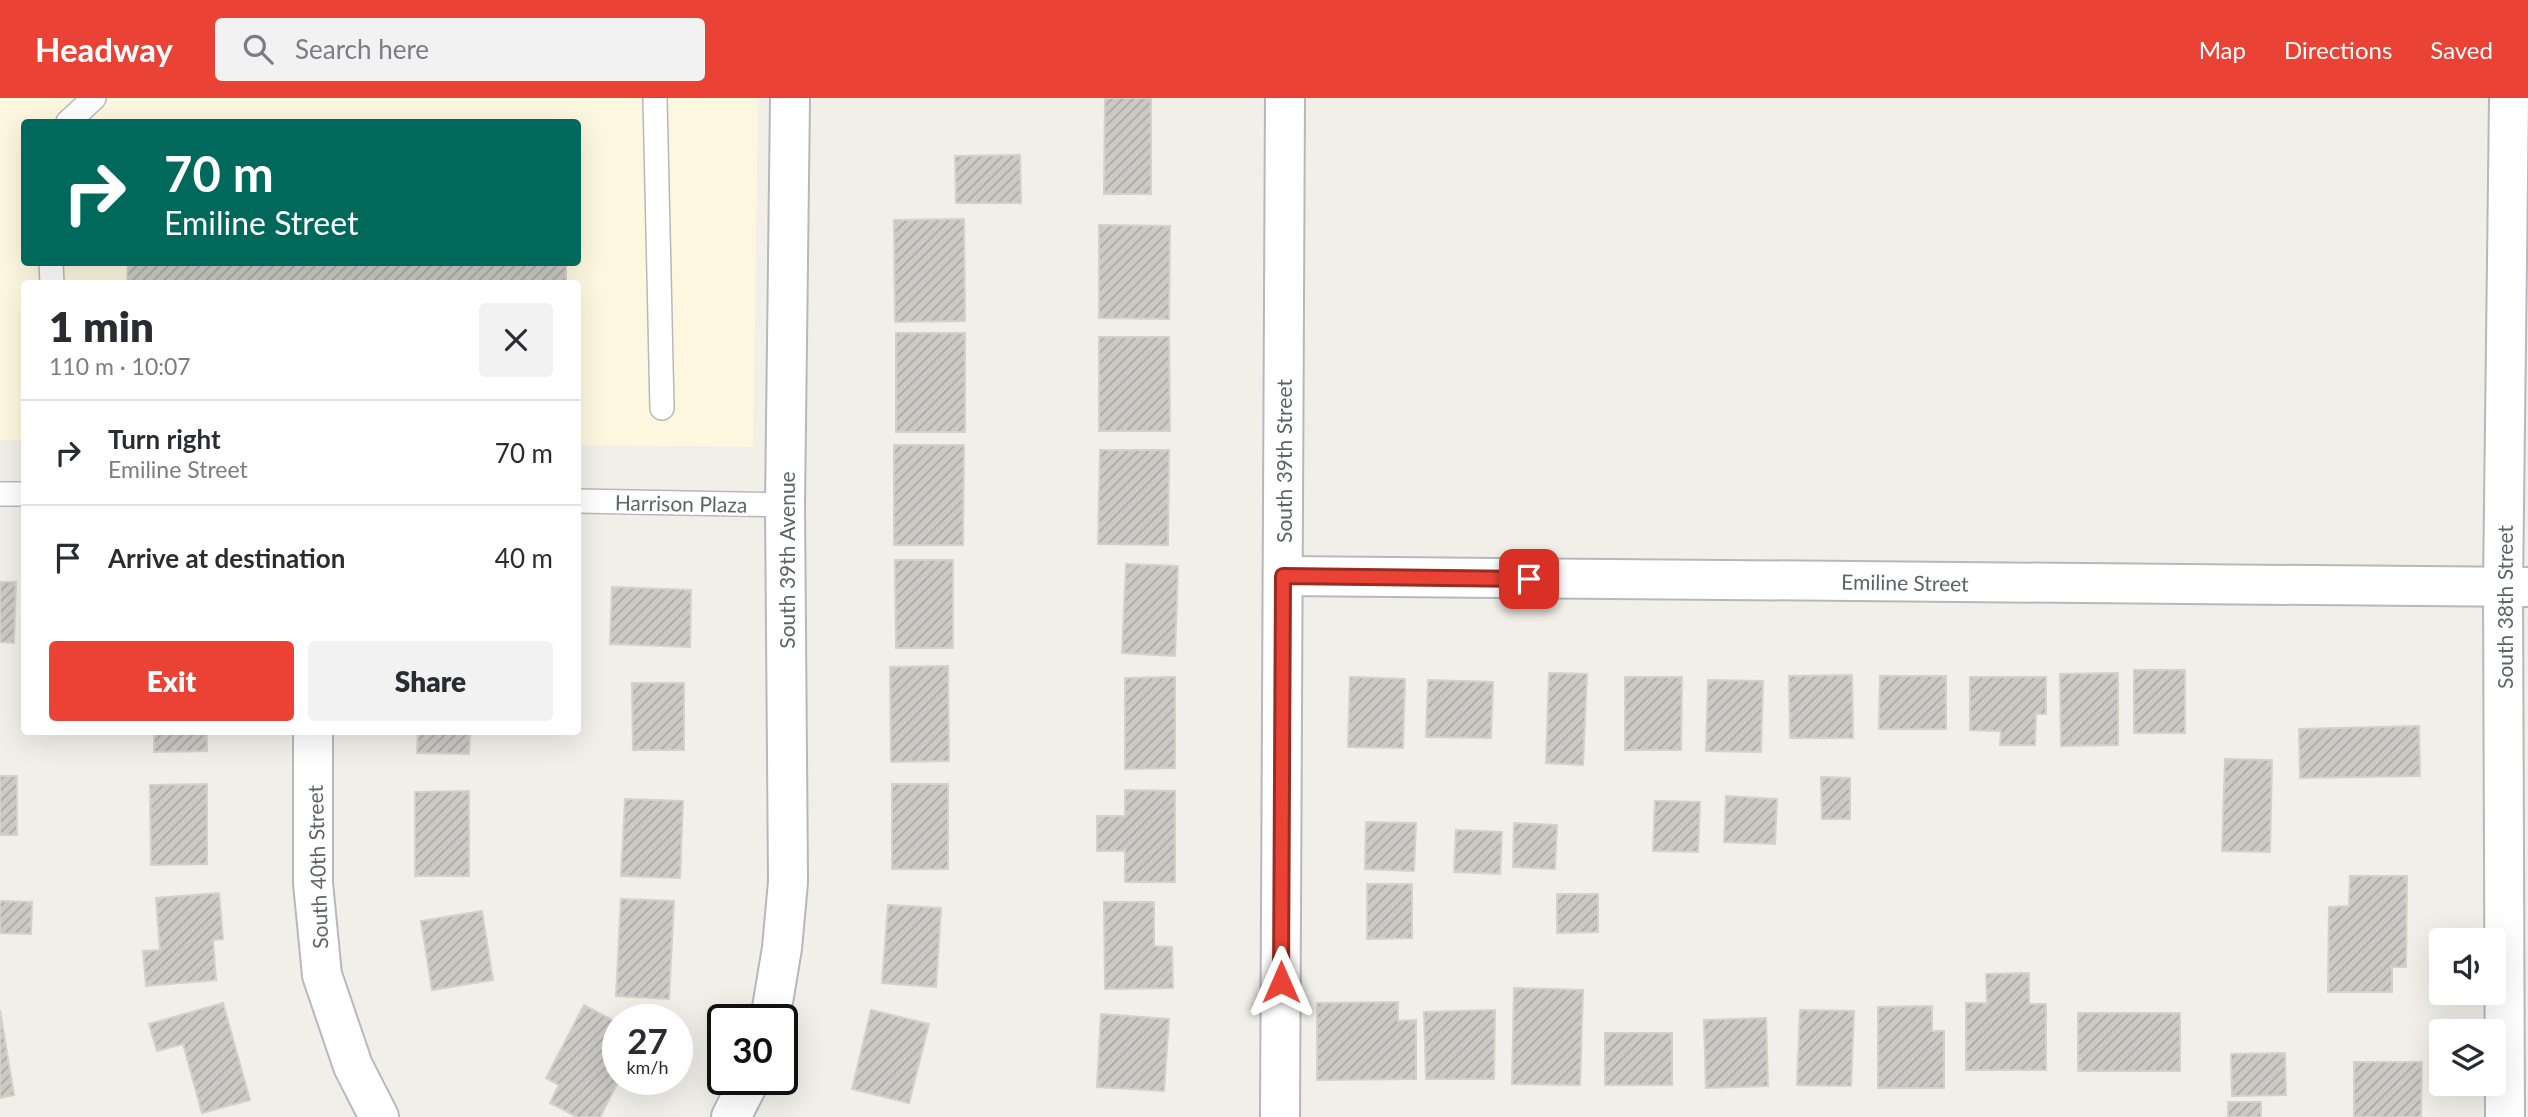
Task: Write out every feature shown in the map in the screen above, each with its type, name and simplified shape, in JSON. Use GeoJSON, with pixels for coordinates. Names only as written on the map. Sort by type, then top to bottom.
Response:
{"type":"FeatureCollection","features":[{"type":"Feature","properties":{"kind":"street","name":"South 39th Avenue"},"geometry":{"type":"LineString","coordinates":[[773,1004],[782,948],[788,882],[785,505],[790,98]]}},
{"type":"Feature","properties":{"kind":"street","name":"South 39th Street"},"geometry":{"type":"LineString","coordinates":[[1280,1117],[1285,98]]}},
{"type":"Feature","properties":{"kind":"street","name":"South 38th Street"},"geometry":{"type":"LineString","coordinates":[[2505,1117],[2516,891],[2516,587],[2509,98]]}},
{"type":"Feature","properties":{"kind":"street","name":"Emiline Street"},"geometry":{"type":"LineString","coordinates":[[1283,576],[2516,587]]}},
{"type":"Feature","properties":{"kind":"street","name":"South 40th Street"},"geometry":{"type":"LineString","coordinates":[[313,735],[313,883],[322,975],[353,1066],[379,1117]]}},
{"type":"Feature","properties":{"kind":"street"},"geometry":{"type":"LineString","coordinates":[[732,1117],[743,1095]]}},
{"type":"Feature","properties":{"kind":"lane"},"geometry":{"type":"LineString","coordinates":[[71,119],[94,98]]}},
{"type":"Feature","properties":{"kind":"lane"},"geometry":{"type":"LineString","coordinates":[[655,98],[662,408]]}},
{"type":"Feature","properties":{"kind":"lane"},"geometry":{"type":"LineString","coordinates":[[0,494],[21,494]]}},
{"type":"Feature","properties":{"kind":"lane","name":"Harrison Plaza"},"geometry":{"type":"LineString","coordinates":[[581,501],[785,505]]}},
{"type":"Feature","properties":{"kind":"shaded area"},"geometry":{"type":"Polygon","coordinates":[[[0,98],[758,98],[753,447],[581,445],[581,280],[21,280],[21,440],[0,440],[0,98]]]}},
{"type":"Feature","properties":{"kind":"building"},"geometry":{"type":"Polygon","coordinates":[[[1105,98],[1151,98],[1151,194],[1104,194],[1105,98]]]}},
{"type":"Feature","properties":{"kind":"building"},"geometry":{"type":"Polygon","coordinates":[[[1020,155],[1021,203],[956,203],[955,156],[1020,155]]]}},
{"type":"Feature","properties":{"kind":"building"},"geometry":{"type":"Polygon","coordinates":[[[964,219],[965,321],[895,322],[894,220],[964,219]]]}},
{"type":"Feature","properties":{"kind":"building"},"geometry":{"type":"Polygon","coordinates":[[[1099,225],[1170,226],[1169,319],[1099,318],[1099,225]]]}},
{"type":"Feature","properties":{"kind":"building"},"geometry":{"type":"Polygon","coordinates":[[[128,266],[566,266],[566,280],[127,280],[128,266]]]}},
{"type":"Feature","properties":{"kind":"building"},"geometry":{"type":"Polygon","coordinates":[[[896,333],[965,333],[965,432],[896,432],[896,333]]]}},
{"type":"Feature","properties":{"kind":"building"},"geometry":{"type":"Polygon","coordinates":[[[1099,337],[1169,337],[1170,431],[1099,431],[1099,337]]]}},
{"type":"Feature","properties":{"kind":"building"},"geometry":{"type":"Polygon","coordinates":[[[894,445],[964,445],[963,545],[894,545],[894,445]]]}},
{"type":"Feature","properties":{"kind":"building"},"geometry":{"type":"Polygon","coordinates":[[[1100,450],[1169,450],[1168,545],[1098,544],[1100,450]]]}},
{"type":"Feature","properties":{"kind":"building"},"geometry":{"type":"Polygon","coordinates":[[[895,560],[953,560],[953,648],[896,648],[895,560]]]}},
{"type":"Feature","properties":{"kind":"building"},"geometry":{"type":"Polygon","coordinates":[[[1126,564],[1178,566],[1175,656],[1122,653],[1126,564]]]}},
{"type":"Feature","properties":{"kind":"building"},"geometry":{"type":"Polygon","coordinates":[[[0,582],[16,582],[14,643],[0,642],[0,582]]]}},
{"type":"Feature","properties":{"kind":"building"},"geometry":{"type":"Polygon","coordinates":[[[612,587],[691,590],[690,647],[610,644],[612,587]]]}},
{"type":"Feature","properties":{"kind":"building"},"geometry":{"type":"Polygon","coordinates":[[[948,666],[949,761],[891,762],[890,667],[948,666]]]}},
{"type":"Feature","properties":{"kind":"building"},"geometry":{"type":"Polygon","coordinates":[[[2134,670],[2185,670],[2185,733],[2134,733],[2134,670]]]}},
{"type":"Feature","properties":{"kind":"building"},"geometry":{"type":"Polygon","coordinates":[[[1549,673],[1587,674],[1583,765],[1546,763],[1549,673]]]}},
{"type":"Feature","properties":{"kind":"building"},"geometry":{"type":"Polygon","coordinates":[[[2118,673],[2118,745],[2061,746],[2060,674],[2118,673]]]}},
{"type":"Feature","properties":{"kind":"building"},"geometry":{"type":"Polygon","coordinates":[[[1852,675],[1853,738],[1790,738],[1789,676],[1852,675]]]}},
{"type":"Feature","properties":{"kind":"building"},"geometry":{"type":"Polygon","coordinates":[[[1880,676],[1946,676],[1946,729],[1879,729],[1880,676]]]}},
{"type":"Feature","properties":{"kind":"building"},"geometry":{"type":"Polygon","coordinates":[[[1175,677],[1175,768],[1125,769],[1125,678],[1175,677]]]}},
{"type":"Feature","properties":{"kind":"building"},"geometry":{"type":"Polygon","coordinates":[[[1350,677],[1405,679],[1403,748],[1348,747],[1350,677]]]}},
{"type":"Feature","properties":{"kind":"building"},"geometry":{"type":"Polygon","coordinates":[[[1625,677],[1682,677],[1681,750],[1625,750],[1625,677]]]}},
{"type":"Feature","properties":{"kind":"building"},"geometry":{"type":"Polygon","coordinates":[[[1970,677],[2046,677],[2046,714],[2036,714],[2035,745],[2000,745],[2001,731],[1970,730],[1970,677]]]}},
{"type":"Feature","properties":{"kind":"building"},"geometry":{"type":"Polygon","coordinates":[[[1428,680],[1493,682],[1491,738],[1426,737],[1428,680]]]}},
{"type":"Feature","properties":{"kind":"building"},"geometry":{"type":"Polygon","coordinates":[[[1708,680],[1763,681],[1761,752],[1706,751],[1708,680]]]}},
{"type":"Feature","properties":{"kind":"building"},"geometry":{"type":"Polygon","coordinates":[[[632,683],[684,683],[684,750],[633,750],[632,683]]]}},
{"type":"Feature","properties":{"kind":"building"},"geometry":{"type":"Polygon","coordinates":[[[2419,726],[2420,776],[2300,778],[2299,729],[2419,726]]]}},
{"type":"Feature","properties":{"kind":"building"},"geometry":{"type":"Polygon","coordinates":[[[154,735],[207,735],[207,751],[154,752],[154,735]]]}},
{"type":"Feature","properties":{"kind":"building"},"geometry":{"type":"Polygon","coordinates":[[[418,735],[470,735],[469,754],[417,753],[418,735]]]}},
{"type":"Feature","properties":{"kind":"building"},"geometry":{"type":"Polygon","coordinates":[[[2225,759],[2272,760],[2270,852],[2222,851],[2225,759]]]}},
{"type":"Feature","properties":{"kind":"building"},"geometry":{"type":"Polygon","coordinates":[[[0,776],[17,776],[17,835],[0,835],[0,776]]]}},
{"type":"Feature","properties":{"kind":"building"},"geometry":{"type":"Polygon","coordinates":[[[1821,777],[1850,778],[1850,819],[1822,819],[1821,777]]]}},
{"type":"Feature","properties":{"kind":"building"},"geometry":{"type":"Polygon","coordinates":[[[207,784],[207,864],[151,865],[150,785],[207,784]]]}},
{"type":"Feature","properties":{"kind":"building"},"geometry":{"type":"Polygon","coordinates":[[[892,784],[948,784],[948,869],[892,869],[892,784]]]}},
{"type":"Feature","properties":{"kind":"building"},"geometry":{"type":"Polygon","coordinates":[[[1125,790],[1175,791],[1175,882],[1125,882],[1125,851],[1097,851],[1097,816],[1125,816],[1125,790]]]}},
{"type":"Feature","properties":{"kind":"building"},"geometry":{"type":"Polygon","coordinates":[[[469,791],[469,876],[415,876],[415,792],[469,791]]]}},
{"type":"Feature","properties":{"kind":"building"},"geometry":{"type":"Polygon","coordinates":[[[1726,796],[1777,799],[1775,844],[1724,842],[1726,796]]]}},
{"type":"Feature","properties":{"kind":"building"},"geometry":{"type":"Polygon","coordinates":[[[625,799],[683,801],[680,878],[621,876],[625,799]]]}},
{"type":"Feature","properties":{"kind":"building"},"geometry":{"type":"Polygon","coordinates":[[[1655,801],[1700,802],[1698,852],[1653,851],[1655,801]]]}},
{"type":"Feature","properties":{"kind":"building"},"geometry":{"type":"Polygon","coordinates":[[[1366,822],[1416,823],[1414,871],[1365,869],[1366,822]]]}},
{"type":"Feature","properties":{"kind":"building"},"geometry":{"type":"Polygon","coordinates":[[[1514,823],[1557,825],[1555,869],[1513,867],[1514,823]]]}},
{"type":"Feature","properties":{"kind":"building"},"geometry":{"type":"Polygon","coordinates":[[[1456,830],[1502,832],[1500,874],[1454,872],[1456,830]]]}},
{"type":"Feature","properties":{"kind":"building"},"geometry":{"type":"Polygon","coordinates":[[[2350,876],[2407,876],[2406,967],[2392,967],[2392,992],[2328,992],[2329,907],[2349,906],[2350,876]]]}},
{"type":"Feature","properties":{"kind":"building"},"geometry":{"type":"Polygon","coordinates":[[[1367,884],[1412,884],[1412,938],[1367,939],[1367,884]]]}},
{"type":"Feature","properties":{"kind":"building"},"geometry":{"type":"Polygon","coordinates":[[[219,893],[223,939],[213,940],[216,980],[146,986],[143,951],[160,950],[156,898],[219,893]]]}},
{"type":"Feature","properties":{"kind":"building"},"geometry":{"type":"Polygon","coordinates":[[[1557,894],[1598,894],[1598,932],[1557,933],[1557,894]]]}},
{"type":"Feature","properties":{"kind":"building"},"geometry":{"type":"Polygon","coordinates":[[[621,899],[674,901],[669,999],[616,996],[621,899]]]}},
{"type":"Feature","properties":{"kind":"building"},"geometry":{"type":"Polygon","coordinates":[[[0,901],[32,902],[31,934],[0,933],[0,901]]]}},
{"type":"Feature","properties":{"kind":"building"},"geometry":{"type":"Polygon","coordinates":[[[1104,902],[1154,902],[1154,946],[1172,947],[1173,988],[1105,989],[1104,902]]]}},
{"type":"Feature","properties":{"kind":"building"},"geometry":{"type":"Polygon","coordinates":[[[888,905],[941,908],[936,987],[882,983],[888,905]]]}},
{"type":"Feature","properties":{"kind":"building"},"geometry":{"type":"Polygon","coordinates":[[[482,911],[493,980],[432,990],[421,921],[482,911]]]}},
{"type":"Feature","properties":{"kind":"building"},"geometry":{"type":"Polygon","coordinates":[[[2029,973],[2029,1004],[2046,1004],[2046,1070],[1966,1070],[1966,1003],[1987,1003],[1986,974],[2029,973]]]}},
{"type":"Feature","properties":{"kind":"building"},"geometry":{"type":"Polygon","coordinates":[[[1514,988],[1583,990],[1580,1085],[1512,1084],[1514,988]]]}},
{"type":"Feature","properties":{"kind":"building"},"geometry":{"type":"Polygon","coordinates":[[[1398,1002],[1398,1021],[1416,1020],[1416,1079],[1317,1080],[1317,1003],[1398,1002]]]}},
{"type":"Feature","properties":{"kind":"building"},"geometry":{"type":"Polygon","coordinates":[[[223,1003],[250,1100],[202,1113],[183,1044],[157,1051],[149,1024],[223,1003]]]}},
{"type":"Feature","properties":{"kind":"building"},"geometry":{"type":"Polygon","coordinates":[[[584,1005],[602,1015],[602,1095],[611,1095],[600,1117],[577,1117],[550,1103],[559,1085],[546,1078],[584,1005]]]}},
{"type":"Feature","properties":{"kind":"building"},"geometry":{"type":"Polygon","coordinates":[[[1932,1006],[1932,1031],[1944,1031],[1944,1088],[1878,1088],[1878,1007],[1932,1006]]]}},
{"type":"Feature","properties":{"kind":"building"},"geometry":{"type":"Polygon","coordinates":[[[0,1010],[14,1095],[0,1098],[0,1010]]]}},
{"type":"Feature","properties":{"kind":"building"},"geometry":{"type":"Polygon","coordinates":[[[871,1010],[929,1024],[909,1103],[852,1089],[871,1010]]]}},
{"type":"Feature","properties":{"kind":"building"},"geometry":{"type":"Polygon","coordinates":[[[1495,1010],[1494,1079],[1426,1079],[1424,1012],[1495,1010]]]}},
{"type":"Feature","properties":{"kind":"building"},"geometry":{"type":"Polygon","coordinates":[[[1800,1010],[1854,1011],[1851,1086],[1797,1085],[1800,1010]]]}},
{"type":"Feature","properties":{"kind":"building"},"geometry":{"type":"Polygon","coordinates":[[[2078,1013],[2180,1013],[2180,1071],[2078,1071],[2078,1013]]]}},
{"type":"Feature","properties":{"kind":"building"},"geometry":{"type":"Polygon","coordinates":[[[1101,1014],[1169,1019],[1164,1091],[1097,1087],[1101,1014]]]}},
{"type":"Feature","properties":{"kind":"building"},"geometry":{"type":"Polygon","coordinates":[[[1766,1018],[1768,1086],[1706,1088],[1704,1020],[1766,1018]]]}},
{"type":"Feature","properties":{"kind":"building"},"geometry":{"type":"Polygon","coordinates":[[[1605,1033],[1672,1033],[1672,1085],[1605,1085],[1605,1033]]]}},
{"type":"Feature","properties":{"kind":"building"},"geometry":{"type":"Polygon","coordinates":[[[2285,1053],[2286,1095],[2232,1096],[2231,1054],[2285,1053]]]}},
{"type":"Feature","properties":{"kind":"building"},"geometry":{"type":"Polygon","coordinates":[[[2354,1062],[2422,1062],[2421,1117],[2354,1117],[2354,1062]]]}},
{"type":"Feature","properties":{"kind":"building"},"geometry":{"type":"Polygon","coordinates":[[[2228,1102],[2261,1102],[2261,1117],[2228,1117],[2228,1102]]]}},
{"type":"Feature","properties":{"kind":"route"},"geometry":{"type":"LineString","coordinates":[[1281,982],[1283,576],[1529,579]]}}]}
